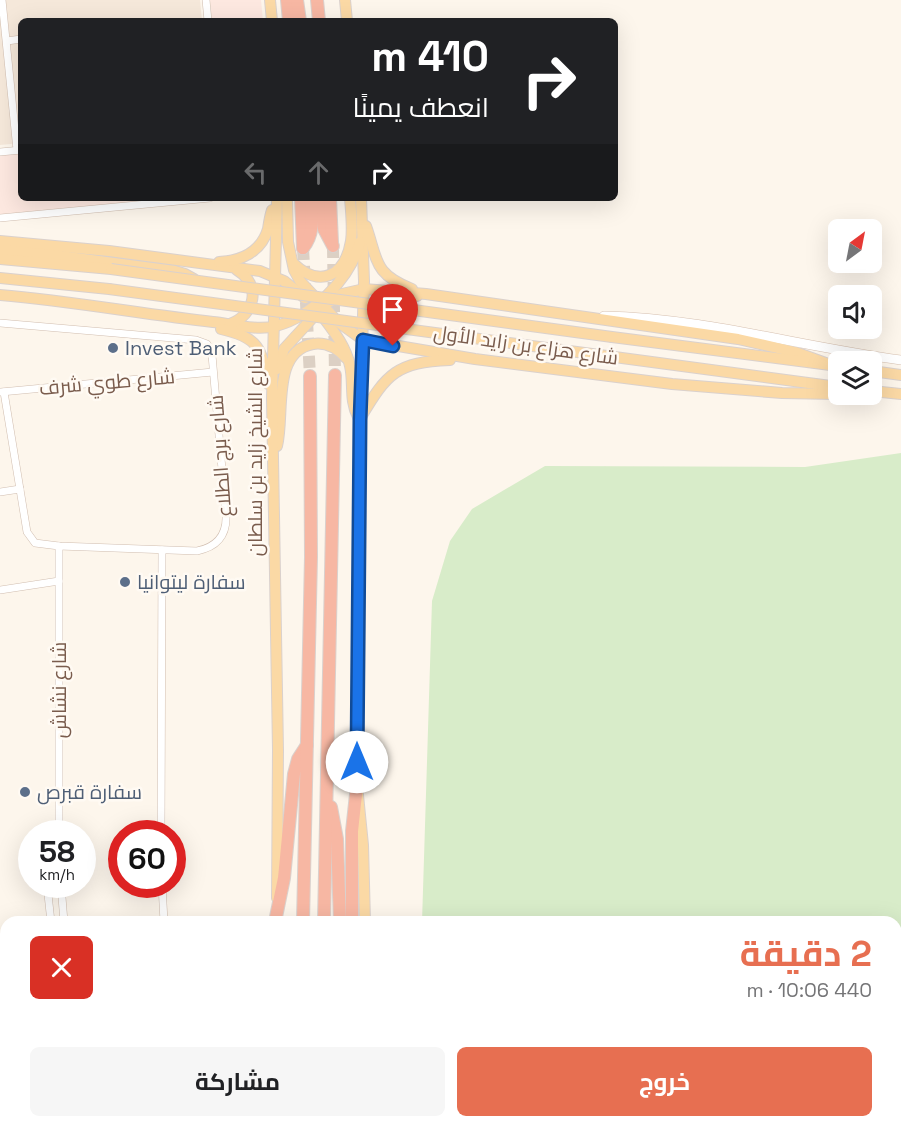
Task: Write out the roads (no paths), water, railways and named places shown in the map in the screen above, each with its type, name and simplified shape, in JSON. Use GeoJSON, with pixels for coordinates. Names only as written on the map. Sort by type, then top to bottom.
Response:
{"type":"FeatureCollection","features":[{"type":"Feature","properties":{"kind":"highway"},"geometry":{"type":"LineString","coordinates":[[287,0],[289,18]]}},
{"type":"Feature","properties":{"kind":"highway"},"geometry":{"type":"LineString","coordinates":[[297,0],[300,18]]}},
{"type":"Feature","properties":{"kind":"highway"},"geometry":{"type":"LineString","coordinates":[[305,0],[307,18]]}},
{"type":"Feature","properties":{"kind":"highway"},"geometry":{"type":"LineString","coordinates":[[317,0],[319,18]]}},
{"type":"Feature","properties":{"kind":"highway"},"geometry":{"type":"LineString","coordinates":[[301,201],[303,248],[312,229],[311,201]]}},
{"type":"Feature","properties":{"kind":"highway"},"geometry":{"type":"LineString","coordinates":[[321,201],[325,234],[333,246],[330,201]]}},
{"type":"Feature","properties":{"kind":"highway"},"geometry":{"type":"LineString","coordinates":[[324,916],[335,375]]}},
{"type":"Feature","properties":{"kind":"highway"},"geometry":{"type":"LineString","coordinates":[[303,916],[312,557],[310,376]]}},
{"type":"Feature","properties":{"kind":"highway"},"geometry":{"type":"LineString","coordinates":[[277,916],[283,889],[294,774],[298,759],[307,744]]}},
{"type":"Feature","properties":{"kind":"highway"},"geometry":{"type":"LineString","coordinates":[[352,916],[352,831],[357,785]]}},
{"type":"Feature","properties":{"kind":"highway"},"geometry":{"type":"LineString","coordinates":[[327,797],[336,828],[340,916]]}},
{"type":"Feature","properties":{"kind":"main road"},"geometry":{"type":"LineString","coordinates":[[270,0],[272,18]]}},
{"type":"Feature","properties":{"kind":"main road"},"geometry":{"type":"LineString","coordinates":[[345,0],[346,18]]}},
{"type":"Feature","properties":{"kind":"main road"},"geometry":{"type":"LineString","coordinates":[[194,262],[236,260],[252,252],[265,236],[276,201]]}},
{"type":"Feature","properties":{"kind":"main road","name":"شارع الشيخ زايد بن سلطان"},"geometry":{"type":"LineString","coordinates":[[276,916],[278,750],[272,399],[277,201]]}},
{"type":"Feature","properties":{"kind":"main road"},"geometry":{"type":"LineString","coordinates":[[287,201],[291,261],[300,281],[319,306],[340,341],[351,366],[352,403],[360,420]]}},
{"type":"Feature","properties":{"kind":"main road"},"geometry":{"type":"LineString","coordinates":[[291,261],[313,277],[321,278],[334,273],[343,262],[350,244],[350,201]]}},
{"type":"Feature","properties":{"kind":"main road"},"geometry":{"type":"LineString","coordinates":[[361,201],[364,289],[360,420],[357,785],[363,845],[365,916]]}},
{"type":"Feature","properties":{"kind":"main road"},"geometry":{"type":"LineString","coordinates":[[363,217],[374,254],[382,271],[400,284],[426,294]]}},
{"type":"Feature","properties":{"kind":"main road"},"geometry":{"type":"LineString","coordinates":[[272,399],[276,385],[277,365],[281,355],[352,264],[360,242],[363,217]]}},
{"type":"Feature","properties":{"kind":"main road"},"geometry":{"type":"LineString","coordinates":[[6,241],[109,251],[260,271],[275,276],[292,286],[363,340],[393,346],[475,359],[672,384],[782,393],[828,394]]}},
{"type":"Feature","properties":{"kind":"main road"},"geometry":{"type":"LineString","coordinates":[[0,250],[111,266]]}},
{"type":"Feature","properties":{"kind":"main road","name":"شارع هزاع بن زايد الأول"},"geometry":{"type":"LineString","coordinates":[[0,259],[111,266],[828,365]]}},
{"type":"Feature","properties":{"kind":"main road"},"geometry":{"type":"LineString","coordinates":[[229,324],[245,315],[251,308],[253,299],[249,281],[236,269]]}},
{"type":"Feature","properties":{"kind":"main road","name":"شارع هزاع بن زايد الأول"},"geometry":{"type":"LineString","coordinates":[[0,278],[109,289],[828,386]]}},
{"type":"Feature","properties":{"kind":"main road"},"geometry":{"type":"LineString","coordinates":[[0,295],[73,302],[229,324],[274,327],[291,321],[342,294],[364,289],[426,294],[738,339],[795,352],[828,364]]}},
{"type":"Feature","properties":{"kind":"main road"},"geometry":{"type":"LineString","coordinates":[[393,346],[386,331],[391,310],[404,300],[426,294]]}},
{"type":"Feature","properties":{"kind":"main road"},"geometry":{"type":"LineString","coordinates":[[171,317],[198,326],[234,332],[252,341],[261,354],[272,399]]}},
{"type":"Feature","properties":{"kind":"main road"},"geometry":{"type":"LineString","coordinates":[[273,457],[280,431],[284,371],[291,356],[309,345],[326,345],[342,353],[351,366]]}},
{"type":"Feature","properties":{"kind":"main road"},"geometry":{"type":"LineString","coordinates":[[360,420],[380,386],[391,375],[403,368],[423,361],[475,359]]}},
{"type":"Feature","properties":{"kind":"main road"},"geometry":{"type":"LineString","coordinates":[[882,372],[901,375]]}},
{"type":"Feature","properties":{"kind":"main road"},"geometry":{"type":"LineString","coordinates":[[882,392],[901,394]]}},
{"type":"Feature","properties":{"kind":"street"},"geometry":{"type":"LineString","coordinates":[[3,0],[18,141]]}},
{"type":"Feature","properties":{"kind":"street"},"geometry":{"type":"LineString","coordinates":[[206,0],[208,18]]}},
{"type":"Feature","properties":{"kind":"street"},"geometry":{"type":"LineString","coordinates":[[7,41],[18,39]]}},
{"type":"Feature","properties":{"kind":"street"},"geometry":{"type":"LineString","coordinates":[[0,152],[18,150]]}},
{"type":"Feature","properties":{"kind":"street"},"geometry":{"type":"LineString","coordinates":[[0,218],[178,201]]}},
{"type":"Feature","properties":{"kind":"street"},"geometry":{"type":"LineString","coordinates":[[0,232],[6,241]]}},
{"type":"Feature","properties":{"kind":"street"},"geometry":{"type":"LineString","coordinates":[[589,316],[633,317],[712,327],[901,360]]}},
{"type":"Feature","properties":{"kind":"street","name":"شارع برج الطلاع"},"geometry":{"type":"LineString","coordinates":[[0,323],[202,341],[210,349],[213,372],[226,515],[224,532],[214,545],[197,551],[39,545],[31,540],[27,532],[2,392]]}},
{"type":"Feature","properties":{"kind":"street","name":"شارع طوي شرف"},"geometry":{"type":"LineString","coordinates":[[2,392],[213,372]]}},
{"type":"Feature","properties":{"kind":"street"},"geometry":{"type":"LineString","coordinates":[[0,492],[20,489]]}},
{"type":"Feature","properties":{"kind":"street","name":"شارع نشاش"},"geometry":{"type":"LineString","coordinates":[[59,546],[59,820]]}},
{"type":"Feature","properties":{"kind":"street"},"geometry":{"type":"LineString","coordinates":[[161,820],[162,550]]}},
{"type":"Feature","properties":{"kind":"street"},"geometry":{"type":"LineString","coordinates":[[0,590],[59,580]]}},
{"type":"Feature","properties":{"kind":"street"},"geometry":{"type":"LineString","coordinates":[[48,898],[50,916]]}},
{"type":"Feature","properties":{"kind":"street"},"geometry":{"type":"LineString","coordinates":[[62,898],[63,916]]}},
{"type":"Feature","properties":{"kind":"street"},"geometry":{"type":"LineString","coordinates":[[163,898],[164,916]]}},
{"type":"Feature","properties":{"kind":"street"},"geometry":{"type":"LineString","coordinates":[[49,905],[62,904]]}},
{"type":"Feature","properties":{"kind":"tunnel"},"geometry":{"type":"LineString","coordinates":[[333,246],[335,375]]}},
{"type":"Feature","properties":{"kind":"tunnel"},"geometry":{"type":"LineString","coordinates":[[303,248],[310,376]]}},
{"type":"Feature","properties":{"kind":"place","name":"Invest Bank"},"geometry":{"type":"Point","coordinates":[113,348]}},
{"type":"Feature","properties":{"kind":"place","name":"سفارة ليتوانيا"},"geometry":{"type":"Point","coordinates":[125,582]}},
{"type":"Feature","properties":{"kind":"place","name":"سفارة قبرص"},"geometry":{"type":"Point","coordinates":[25,792]}}]}
